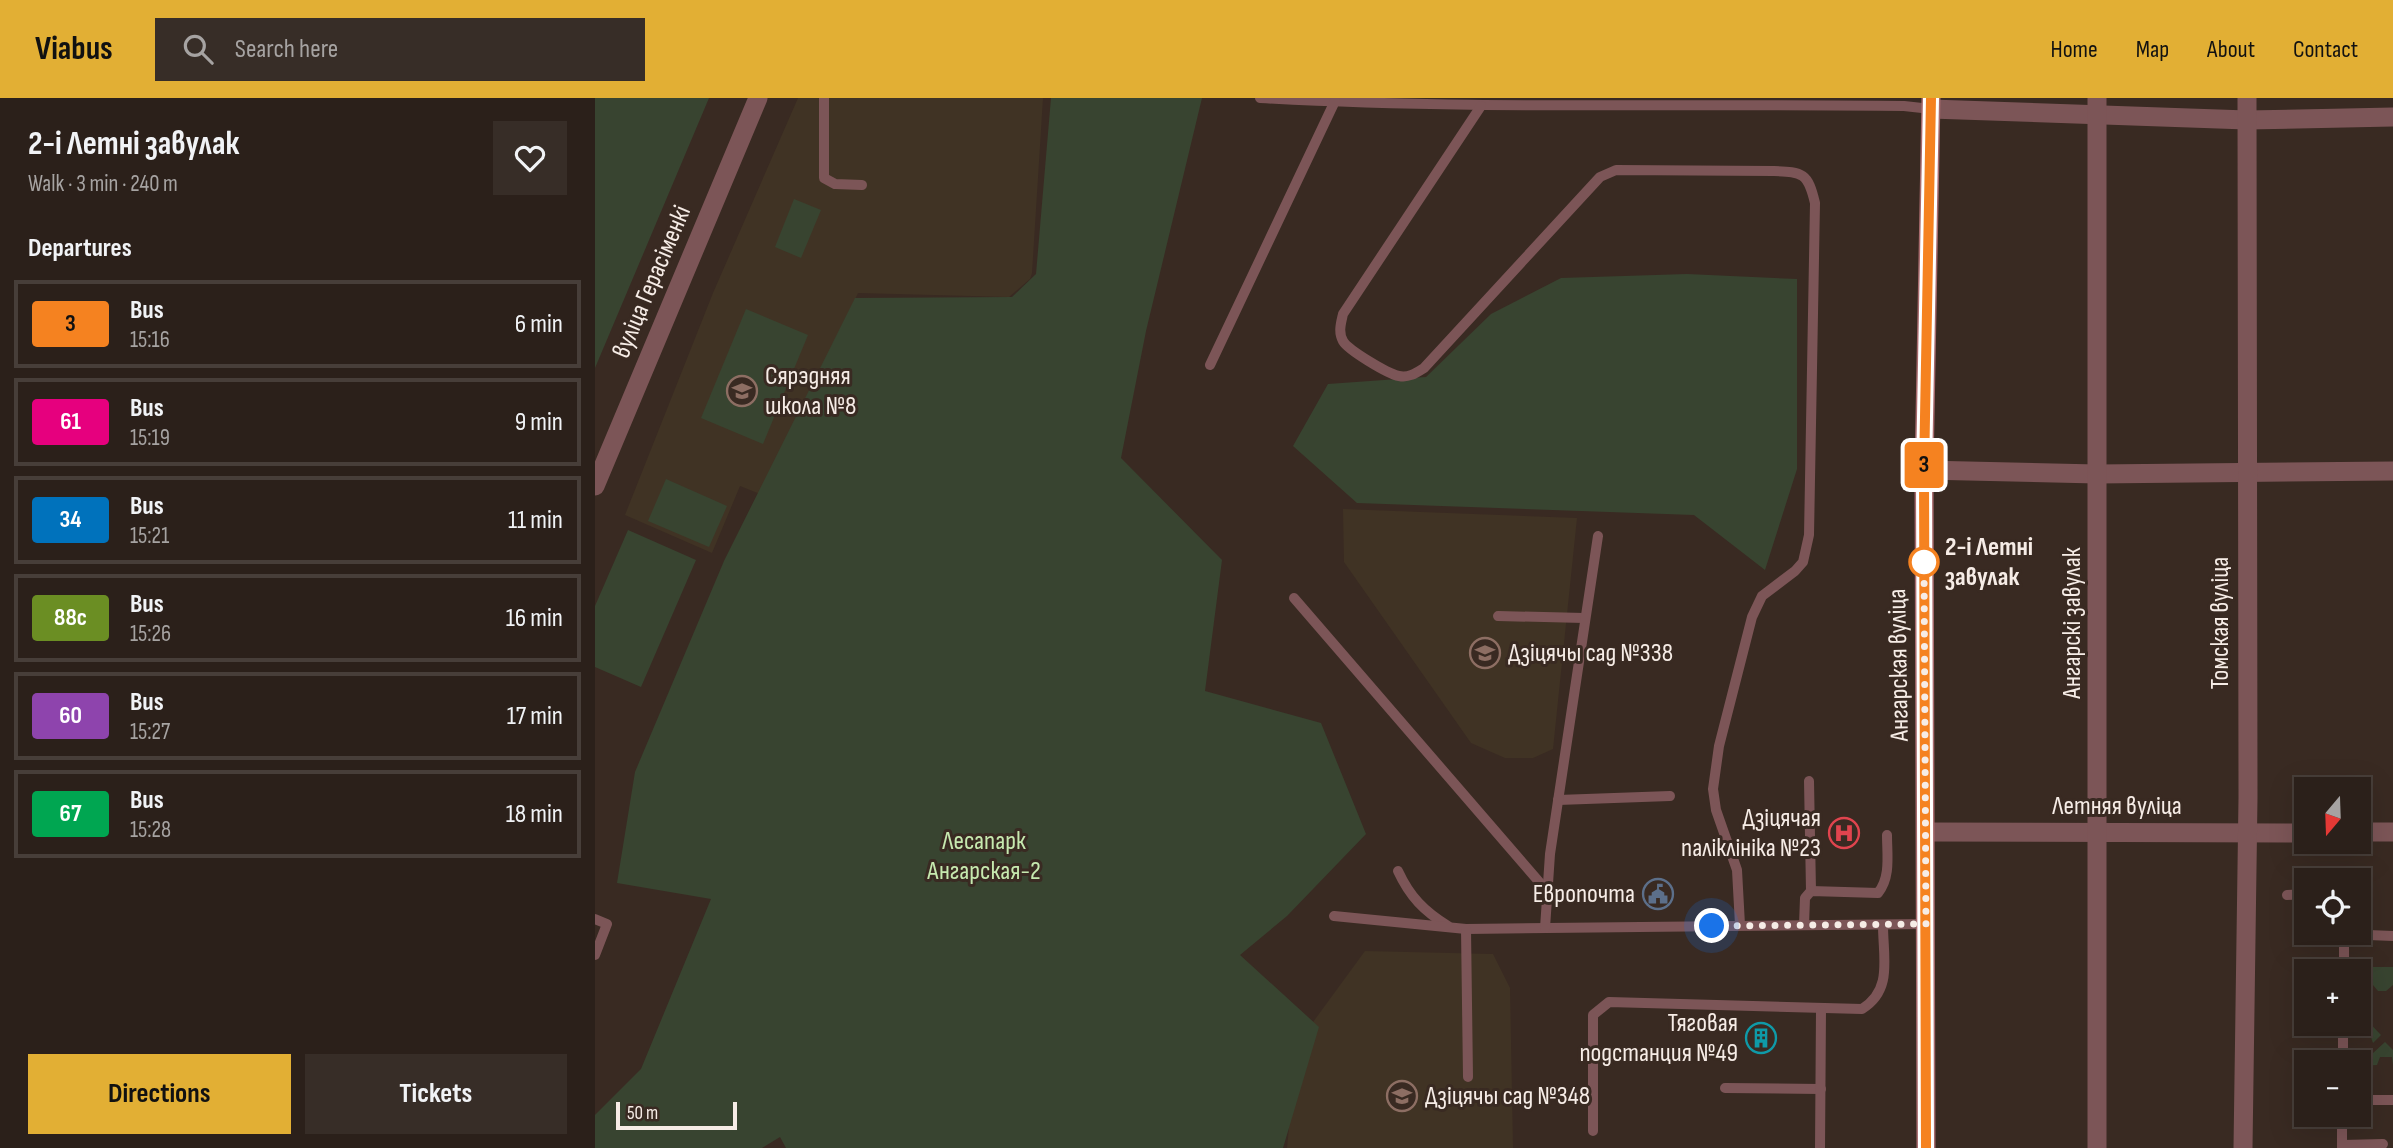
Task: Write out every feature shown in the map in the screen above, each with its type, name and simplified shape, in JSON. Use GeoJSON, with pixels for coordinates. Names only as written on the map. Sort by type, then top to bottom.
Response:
{"type":"FeatureCollection","features":[{"type":"Feature","properties":{"kind":"main road","name":"Ангарская вуліца"},"geometry":{"type":"LineString","coordinates":[[1926,1148],[1924,470],[1931,104]]}},
{"type":"Feature","properties":{"kind":"street","name":"вуліца Герасіменкі"},"geometry":{"type":"LineString","coordinates":[[595,486],[758,98]]}},
{"type":"Feature","properties":{"kind":"street","name":"Томская вуліца"},"geometry":{"type":"LineString","coordinates":[[2243,1148],[2248,472],[2247,98]]}},
{"type":"Feature","properties":{"kind":"street"},"geometry":{"type":"LineString","coordinates":[[1931,104],[2097,107],[2247,120],[2393,117]]}},
{"type":"Feature","properties":{"kind":"street","name":"Ангарскі завулак"},"geometry":{"type":"LineString","coordinates":[[2097,107],[2097,1148]]}},
{"type":"Feature","properties":{"kind":"street"},"geometry":{"type":"LineString","coordinates":[[1924,470],[2097,474],[2393,471]]}},
{"type":"Feature","properties":{"kind":"street","name":"Летняя вуліца"},"geometry":{"type":"LineString","coordinates":[[1927,832],[2294,833]]}},
{"type":"Feature","properties":{"kind":"street"},"geometry":{"type":"LineString","coordinates":[[2371,832],[2393,832]]}},
{"type":"Feature","properties":{"kind":"lane"},"geometry":{"type":"LineString","coordinates":[[824,98],[824,178],[835,184],[862,185]]}},
{"type":"Feature","properties":{"kind":"lane"},"geometry":{"type":"LineString","coordinates":[[1260,98],[1481,106],[1713,101],[1904,106],[1931,104]]}},
{"type":"Feature","properties":{"kind":"lane"},"geometry":{"type":"LineString","coordinates":[[1210,365],[1335,101]]}},
{"type":"Feature","properties":{"kind":"lane"},"geometry":{"type":"LineString","coordinates":[[1481,106],[1343,314],[1339,329],[1344,342],[1388,373],[1401,377],[1413,376],[1424,368],[1600,177],[1616,170],[1774,171],[1798,172],[1809,181],[1815,202],[1809,535],[1803,562],[1762,596],[1752,617],[1714,776],[1716,810],[1737,870],[1740,925]]}},
{"type":"Feature","properties":{"kind":"lane"},"geometry":{"type":"LineString","coordinates":[[1545,928],[1558,800],[1598,537]]}},
{"type":"Feature","properties":{"kind":"lane"},"geometry":{"type":"LineString","coordinates":[[1294,598],[1547,891]]}},
{"type":"Feature","properties":{"kind":"lane"},"geometry":{"type":"LineString","coordinates":[[1498,616],[1584,618]]}},
{"type":"Feature","properties":{"kind":"lane"},"geometry":{"type":"LineString","coordinates":[[1804,925],[1805,898],[1811,891],[1809,781]]}},
{"type":"Feature","properties":{"kind":"lane"},"geometry":{"type":"LineString","coordinates":[[1558,800],[1670,796]]}},
{"type":"Feature","properties":{"kind":"lane"},"geometry":{"type":"LineString","coordinates":[[1811,891],[1878,893],[1886,877],[1887,835]]}},
{"type":"Feature","properties":{"kind":"lane"},"geometry":{"type":"LineString","coordinates":[[1398,871],[1408,894],[1426,912],[1451,929]]}},
{"type":"Feature","properties":{"kind":"lane"},"geometry":{"type":"LineString","coordinates":[[2287,895],[2294,895]]}},
{"type":"Feature","properties":{"kind":"lane"},"geometry":{"type":"LineString","coordinates":[[1334,916],[1451,929],[1926,924]]}},
{"type":"Feature","properties":{"kind":"lane"},"geometry":{"type":"LineString","coordinates":[[595,919],[607,924],[595,955]]}},
{"type":"Feature","properties":{"kind":"lane"},"geometry":{"type":"LineString","coordinates":[[1593,1131],[1593,1015],[1600,1006],[1609,1002],[1821,1010],[1862,1009],[1875,1001],[1884,985],[1883,925]]}},
{"type":"Feature","properties":{"kind":"lane"},"geometry":{"type":"LineString","coordinates":[[1466,929],[1468,1077]]}},
{"type":"Feature","properties":{"kind":"lane"},"geometry":{"type":"LineString","coordinates":[[2371,935],[2393,936]]}},
{"type":"Feature","properties":{"kind":"lane"},"geometry":{"type":"LineString","coordinates":[[1821,1010],[1821,1148]]}},
{"type":"Feature","properties":{"kind":"lane"},"geometry":{"type":"LineString","coordinates":[[1725,1088],[1821,1089]]}},
{"type":"Feature","properties":{"kind":"lane"},"geometry":{"type":"LineString","coordinates":[[2371,1100],[2393,1100]]}},
{"type":"Feature","properties":{"kind":"lane"},"geometry":{"type":"LineString","coordinates":[[2342,1127],[2342,1147],[2383,1144]]}},
{"type":"Feature","properties":{"kind":"shaded area","name":"Сярэдняя школа №8"},"geometry":{"type":"Polygon","coordinates":[[[798,98],[1043,98],[1032,273],[1030,279],[1009,297],[858,293],[760,494],[740,486],[712,553],[625,515],[713,293],[798,98]]]}},
{"type":"Feature","properties":{"kind":"shaded area","name":"Дзіцячы сад №338"},"geometry":{"type":"Polygon","coordinates":[[[1343,509],[1577,518],[1553,749],[1533,758],[1505,758],[1471,743],[1344,562],[1343,509]]]}},
{"type":"Feature","properties":{"kind":"shaded area","name":"Дзіцячы сад №348"},"geometry":{"type":"Polygon","coordinates":[[[1365,951],[1493,954],[1510,988],[1513,1148],[1287,1148],[1297,1044],[1365,951]]]}},
{"type":"Feature","properties":{"kind":"green space"},"geometry":{"type":"Polygon","coordinates":[[[595,98],[709,98],[595,368],[595,98]]]}},
{"type":"Feature","properties":{"kind":"green space","name":"Лесапарк Ангарская-2"},"geometry":{"type":"Polygon","coordinates":[[[1051,98],[1202,98],[1146,331],[1121,458],[1222,560],[1205,691],[1321,723],[1366,834],[1287,916],[1240,955],[1319,1027],[1283,1148],[786,1148],[780,1137],[762,1148],[595,1148],[595,1115],[641,1069],[711,899],[617,883],[635,772],[724,561],[855,298],[1012,297],[1036,274],[1051,98]]]}},
{"type":"Feature","properties":{"kind":"green space"},"geometry":{"type":"Polygon","coordinates":[[[794,199],[821,210],[801,258],[775,247],[794,199]]]}},
{"type":"Feature","properties":{"kind":"green space"},"geometry":{"type":"Polygon","coordinates":[[[1687,274],[1797,279],[1797,469],[1765,570],[1694,515],[1357,503],[1293,446],[1328,384],[1426,377],[1491,314],[1561,278],[1687,274]]]}},
{"type":"Feature","properties":{"kind":"green space"},"geometry":{"type":"Polygon","coordinates":[[[746,309],[808,335],[763,444],[701,418],[746,309]]]}},
{"type":"Feature","properties":{"kind":"green space"},"geometry":{"type":"Polygon","coordinates":[[[666,479],[727,506],[709,547],[648,521],[666,479]]]}},
{"type":"Feature","properties":{"kind":"green space"},"geometry":{"type":"Polygon","coordinates":[[[628,530],[696,560],[641,687],[595,667],[595,606],[628,530]]]}},
{"type":"Feature","properties":{"kind":"green space"},"geometry":{"type":"Polygon","coordinates":[[[2371,967],[2393,967],[2393,985],[2386,991],[2378,991],[2371,983],[2371,967]]]}},
{"type":"Feature","properties":{"kind":"green space"},"geometry":{"type":"Polygon","coordinates":[[[2371,1025],[2381,1035],[2373,1043],[2370,1036],[2371,1025]]]}},
{"type":"Feature","properties":{"kind":"green space"},"geometry":{"type":"Polygon","coordinates":[[[2385,1042],[2393,1050],[2393,1065],[2392,1057],[2380,1057],[2377,1065],[2371,1065],[2371,1055],[2385,1042]]]}},
{"type":"Feature","properties":{"kind":"bus line","name":"3"},"geometry":{"type":"LineString","coordinates":[[1926,1148],[1924,437],[1931,98]]}},
{"type":"Feature","properties":{"kind":"place","name":"Сярэдняя школа №8"},"geometry":{"type":"Point","coordinates":[742,391]}},
{"type":"Feature","properties":{"kind":"place","name":"2-і Летні завулак"},"geometry":{"type":"Point","coordinates":[1924,562]}},
{"type":"Feature","properties":{"kind":"place","name":"Дзіцячы сад №338"},"geometry":{"type":"Point","coordinates":[1485,653]}},
{"type":"Feature","properties":{"kind":"place","name":"Дзіцячая паліклініка №23"},"geometry":{"type":"Point","coordinates":[1844,833]}},
{"type":"Feature","properties":{"kind":"place","name":"Европочта"},"geometry":{"type":"Point","coordinates":[1658,894]}},
{"type":"Feature","properties":{"kind":"place","name":"Тяговая подстанция №49"},"geometry":{"type":"Point","coordinates":[1761,1038]}},
{"type":"Feature","properties":{"kind":"place","name":"Дзіцячы сад №348"},"geometry":{"type":"Point","coordinates":[1402,1096]}},
{"type":"Feature","properties":{"kind":"route"},"geometry":{"type":"LineString","coordinates":[[1712,926],[1926,924],[1924,562]]}}]}
